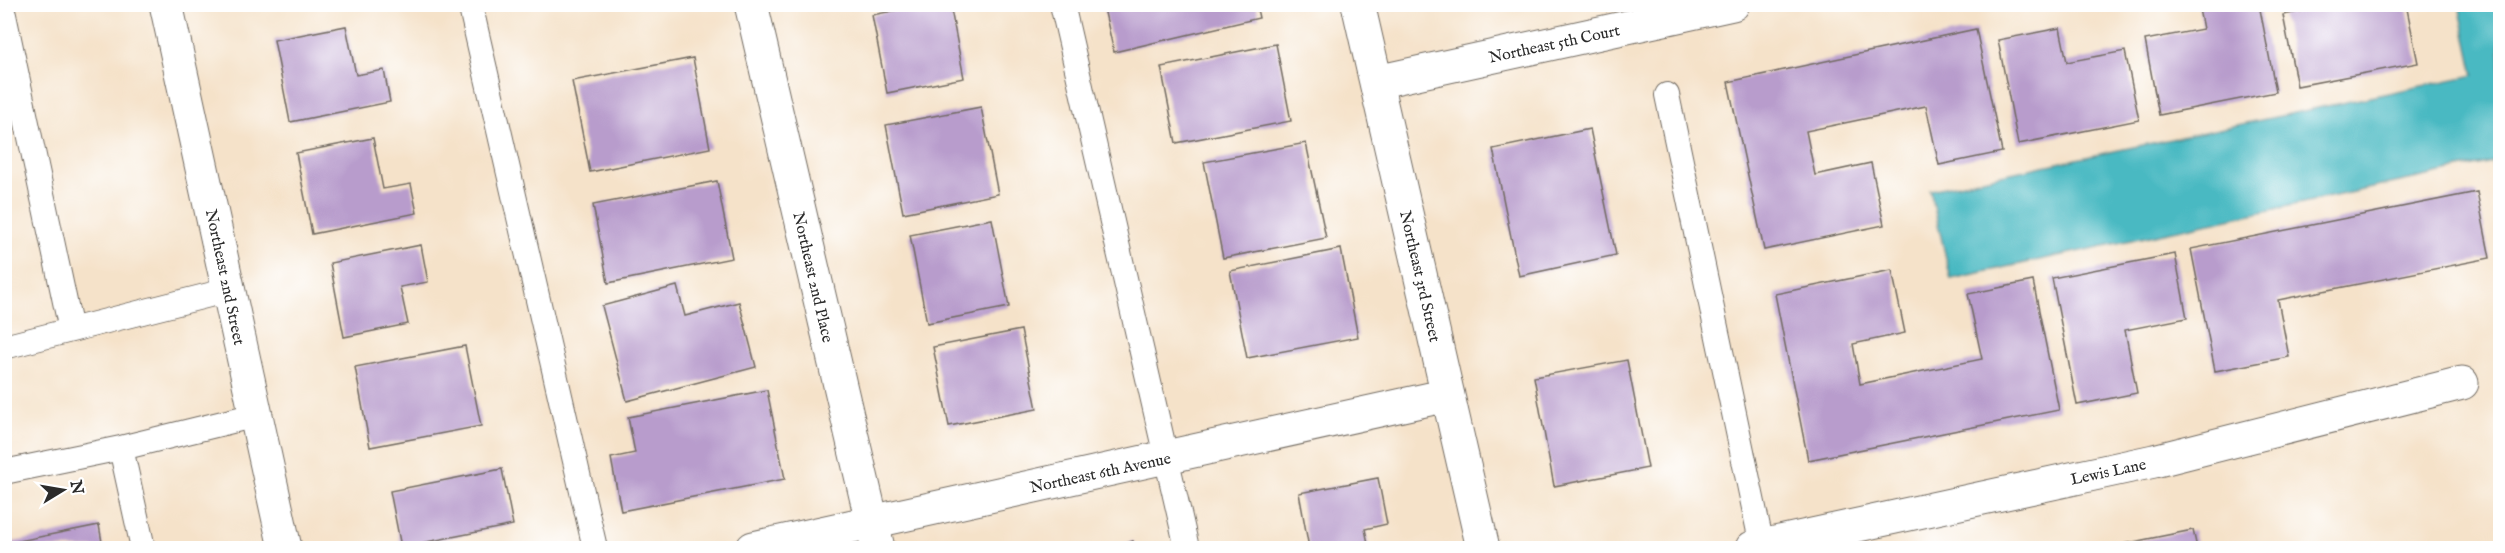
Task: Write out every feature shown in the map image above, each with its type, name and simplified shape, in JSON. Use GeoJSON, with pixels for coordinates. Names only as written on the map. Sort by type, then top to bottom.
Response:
{"type":"FeatureCollection","features":[{"type":"Feature","properties":{"kind":"street","name":"Northeast 2nd Street"},"geometry":{"type":"LineString","coordinates":[[166,4],[285,549]]}},
{"type":"Feature","properties":{"kind":"street","name":"Northeast 2nd Place"},"geometry":{"type":"LineString","coordinates":[[751,4],[875,535]]}},
{"type":"Feature","properties":{"kind":"street","name":"Northeast 3rd Street"},"geometry":{"type":"LineString","coordinates":[[1358,4],[1483,549]]}},
{"type":"Feature","properties":{"kind":"street","name":"Northeast 5th Court"},"geometry":{"type":"LineString","coordinates":[[1376,82],[1733,4]]}},
{"type":"Feature","properties":{"kind":"street","name":"Lewis Lane"},"geometry":{"type":"LineString","coordinates":[[1757,548],[2154,460],[2462,383]]}},
{"type":"Feature","properties":{"kind":"street","name":"Northeast 6th Avenue"},"geometry":{"type":"LineString","coordinates":[[753,549],[875,535],[1166,457],[1448,395]]}},
{"type":"Feature","properties":{"kind":"lane"},"geometry":{"type":"LineString","coordinates":[[470,4],[595,549]]}},
{"type":"Feature","properties":{"kind":"lane"},"geometry":{"type":"LineString","coordinates":[[1062,4],[1187,549]]}},
{"type":"Feature","properties":{"kind":"lane"},"geometry":{"type":"LineString","coordinates":[[4,15],[71,330]]}},
{"type":"Feature","properties":{"kind":"lane"},"geometry":{"type":"LineString","coordinates":[[1667,95],[1757,548]]}},
{"type":"Feature","properties":{"kind":"lane"},"geometry":{"type":"LineString","coordinates":[[4,347],[229,290]]}},
{"type":"Feature","properties":{"kind":"lane"},"geometry":{"type":"LineString","coordinates":[[4,472],[121,448],[256,415]]}},
{"type":"Feature","properties":{"kind":"lane"},"geometry":{"type":"LineString","coordinates":[[121,448],[143,549]]}},
{"type":"Feature","properties":{"kind":"water"},"geometry":{"type":"Polygon","coordinates":[[[2459,5],[2500,5],[2500,199],[2492,162],[1951,279],[1930,190],[2474,75],[2459,5]]]}},
{"type":"Feature","properties":{"kind":"building"},"geometry":{"type":"Polygon","coordinates":[[[928,4],[950,4],[964,78],[887,93],[872,15],[928,4]]]}},
{"type":"Feature","properties":{"kind":"building"},"geometry":{"type":"Polygon","coordinates":[[[1103,4],[1256,4],[1259,18],[1114,52],[1103,4]]]}},
{"type":"Feature","properties":{"kind":"building"},"geometry":{"type":"Polygon","coordinates":[[[2198,4],[2259,4],[2276,92],[2159,115],[2145,40],[2203,29],[2198,4]]]}},
{"type":"Feature","properties":{"kind":"building"},"geometry":{"type":"Polygon","coordinates":[[[2338,4],[2406,4],[2418,63],[2297,86],[2283,15],[2338,4]]]}},
{"type":"Feature","properties":{"kind":"building"},"geometry":{"type":"Polygon","coordinates":[[[346,26],[356,75],[384,70],[390,102],[290,122],[274,40],[346,26]]]}},
{"type":"Feature","properties":{"kind":"building"},"geometry":{"type":"Polygon","coordinates":[[[2060,28],[2067,62],[2125,51],[2139,120],[2018,144],[1998,40],[2060,28]]]}},
{"type":"Feature","properties":{"kind":"building"},"geometry":{"type":"Polygon","coordinates":[[[1976,29],[2002,152],[1939,165],[1926,106],[1806,131],[1815,175],[1871,163],[1884,225],[1764,250],[1728,82],[1976,29]]]}},
{"type":"Feature","properties":{"kind":"building"},"geometry":{"type":"Polygon","coordinates":[[[1276,44],[1291,121],[1176,143],[1161,67],[1276,44]]]}},
{"type":"Feature","properties":{"kind":"building"},"geometry":{"type":"Polygon","coordinates":[[[693,58],[710,148],[590,172],[572,81],[693,58]]]}},
{"type":"Feature","properties":{"kind":"building"},"geometry":{"type":"Polygon","coordinates":[[[981,107],[998,194],[903,213],[886,125],[981,107]]]}},
{"type":"Feature","properties":{"kind":"building"},"geometry":{"type":"Polygon","coordinates":[[[1590,129],[1616,255],[1519,276],[1493,149],[1590,129]]]}},
{"type":"Feature","properties":{"kind":"building"},"geometry":{"type":"Polygon","coordinates":[[[373,138],[383,189],[411,184],[417,213],[312,234],[296,153],[373,138]]]}},
{"type":"Feature","properties":{"kind":"building"},"geometry":{"type":"Polygon","coordinates":[[[1306,143],[1326,238],[1223,258],[1204,162],[1306,143]]]}},
{"type":"Feature","properties":{"kind":"building"},"geometry":{"type":"Polygon","coordinates":[[[717,181],[732,258],[608,283],[593,205],[717,181]]]}},
{"type":"Feature","properties":{"kind":"building"},"geometry":{"type":"Polygon","coordinates":[[[2477,192],[2490,258],[2278,300],[2289,357],[2215,371],[2191,249],[2477,192]]]}},
{"type":"Feature","properties":{"kind":"building"},"geometry":{"type":"Polygon","coordinates":[[[992,219],[1009,307],[927,323],[910,235],[992,219]]]}},
{"type":"Feature","properties":{"kind":"building"},"geometry":{"type":"Polygon","coordinates":[[[421,245],[428,282],[400,287],[408,324],[344,337],[330,263],[421,245]]]}},
{"type":"Feature","properties":{"kind":"building"},"geometry":{"type":"Polygon","coordinates":[[[1341,249],[1358,337],[1247,358],[1230,271],[1341,249]]]}},
{"type":"Feature","properties":{"kind":"building"},"geometry":{"type":"Polygon","coordinates":[[[2175,254],[2187,318],[2125,330],[2137,393],[2077,405],[2052,278],[2175,254]]]}},
{"type":"Feature","properties":{"kind":"building"},"geometry":{"type":"Polygon","coordinates":[[[1892,270],[1905,333],[1853,344],[1860,384],[1982,359],[1968,294],[2033,281],[2059,410],[1808,460],[1775,294],[1892,270]]]}},
{"type":"Feature","properties":{"kind":"building"},"geometry":{"type":"Polygon","coordinates":[[[677,286],[685,316],[739,302],[756,367],[627,401],[602,306],[677,286]]]}},
{"type":"Feature","properties":{"kind":"building"},"geometry":{"type":"Polygon","coordinates":[[[1021,330],[1037,409],[949,426],[933,347],[1021,330]]]}},
{"type":"Feature","properties":{"kind":"building"},"geometry":{"type":"Polygon","coordinates":[[[465,346],[481,426],[370,447],[355,367],[465,346]]]}},
{"type":"Feature","properties":{"kind":"building"},"geometry":{"type":"Polygon","coordinates":[[[1627,360],[1648,468],[1554,486],[1534,377],[1627,360]]]}},
{"type":"Feature","properties":{"kind":"building"},"geometry":{"type":"Polygon","coordinates":[[[767,390],[785,479],[621,511],[611,458],[635,453],[628,417],[767,390]]]}},
{"type":"Feature","properties":{"kind":"building"},"geometry":{"type":"Polygon","coordinates":[[[502,469],[513,525],[401,547],[390,491],[502,469]]]}},
{"type":"Feature","properties":{"kind":"building"},"geometry":{"type":"Polygon","coordinates":[[[1378,478],[1387,524],[1365,529],[1369,548],[1309,548],[1299,493],[1378,478]]]}},
{"type":"Feature","properties":{"kind":"building"},"geometry":{"type":"Polygon","coordinates":[[[99,525],[103,548],[4,548],[4,544],[99,525]]]}},
{"type":"Feature","properties":{"kind":"building"},"geometry":{"type":"Polygon","coordinates":[[[2193,530],[2197,548],[2107,548],[2107,547],[2193,530]]]}},
{"type":"Feature","properties":{"kind":"building"},"geometry":{"type":"Polygon","coordinates":[[[1133,541],[1136,548],[1112,548],[1133,541]]]}}]}
